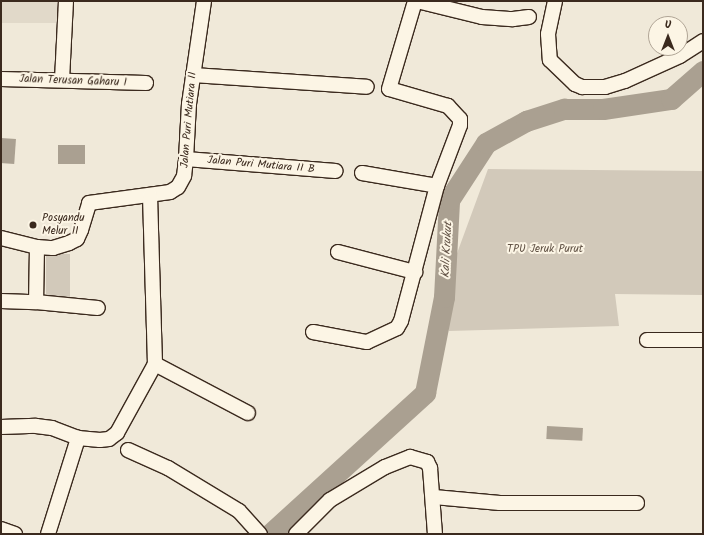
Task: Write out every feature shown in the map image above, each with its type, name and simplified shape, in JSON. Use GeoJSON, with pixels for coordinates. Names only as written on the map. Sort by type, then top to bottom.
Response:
{"type":"FeatureCollection","features":[{"type":"Feature","properties":{"kind":"street"},"geometry":{"type":"LineString","coordinates":[[62,80],[66,1]]}},
{"type":"Feature","properties":{"kind":"street","name":"Jalan Puri Mutiara II"},"geometry":{"type":"LineString","coordinates":[[1,238],[37,247],[53,248],[77,239],[89,203],[170,192],[178,187],[184,176],[193,75],[204,1]]}},
{"type":"Feature","properties":{"kind":"street"},"geometry":{"type":"LineString","coordinates":[[313,332],[367,342],[397,328],[401,321],[437,186],[460,125],[460,119],[448,106],[389,89],[416,1],[482,17],[513,19],[529,16]]}},
{"type":"Feature","properties":{"kind":"street"},"geometry":{"type":"LineString","coordinates":[[555,1],[549,26],[549,54],[557,68],[575,84],[596,88],[624,81],[680,56],[703,41]]}},
{"type":"Feature","properties":{"kind":"street"},"geometry":{"type":"LineString","coordinates":[[193,75],[367,87]]}},
{"type":"Feature","properties":{"kind":"street","name":"Jalan Terusan Gaharu I"},"geometry":{"type":"LineString","coordinates":[[1,79],[146,83]]}},
{"type":"Feature","properties":{"kind":"street","name":"Jalan Puri Mutiara II B"},"geometry":{"type":"LineString","coordinates":[[186,159],[336,171]]}},
{"type":"Feature","properties":{"kind":"street"},"geometry":{"type":"LineString","coordinates":[[362,173],[437,186]]}},
{"type":"Feature","properties":{"kind":"street"},"geometry":{"type":"LineString","coordinates":[[1,427],[36,426],[52,428],[78,438],[108,439],[117,432],[155,364],[154,275],[150,195]]}},
{"type":"Feature","properties":{"kind":"street"},"geometry":{"type":"LineString","coordinates":[[36,302],[37,247]]}},
{"type":"Feature","properties":{"kind":"street"},"geometry":{"type":"LineString","coordinates":[[338,252],[415,272]]}},
{"type":"Feature","properties":{"kind":"street"},"geometry":{"type":"LineString","coordinates":[[1,301],[36,302],[98,308]]}},
{"type":"Feature","properties":{"kind":"street"},"geometry":{"type":"LineString","coordinates":[[647,340],[703,340]]}},
{"type":"Feature","properties":{"kind":"street"},"geometry":{"type":"LineString","coordinates":[[155,364],[248,413]]}},
{"type":"Feature","properties":{"kind":"street"},"geometry":{"type":"LineString","coordinates":[[48,534],[78,438]]}},
{"type":"Feature","properties":{"kind":"street"},"geometry":{"type":"LineString","coordinates":[[128,450],[168,468],[239,511],[258,531]]}},
{"type":"Feature","properties":{"kind":"street"},"geometry":{"type":"LineString","coordinates":[[296,534],[330,500],[385,467],[410,456],[427,462],[432,477],[435,534]]}},
{"type":"Feature","properties":{"kind":"street"},"geometry":{"type":"LineString","coordinates":[[434,497],[500,503],[637,503]]}},
{"type":"Feature","properties":{"kind":"street"},"geometry":{"type":"LineString","coordinates":[[1,529],[15,534]]}},
{"type":"Feature","properties":{"kind":"shaded area"},"geometry":{"type":"Polygon","coordinates":[[[1,1],[64,1],[64,23],[1,23],[1,1]]]}},
{"type":"Feature","properties":{"kind":"shaded area"},"geometry":{"type":"Polygon","coordinates":[[[1,138],[16,139],[14,164],[1,163],[1,138]]]}},
{"type":"Feature","properties":{"kind":"shaded area"},"geometry":{"type":"Polygon","coordinates":[[[58,145],[85,145],[85,164],[58,164],[58,145]]]}},
{"type":"Feature","properties":{"kind":"shaded area"},"geometry":{"type":"Polygon","coordinates":[[[547,426],[583,428],[582,441],[546,439],[547,426]]]}},
{"type":"Feature","properties":{"kind":"green space","name":"TPU Jeruk Purut"},"geometry":{"type":"Polygon","coordinates":[[[488,169],[703,171],[703,295],[615,294],[619,326],[449,331],[445,286],[488,169]]]}},
{"type":"Feature","properties":{"kind":"green space"},"geometry":{"type":"Polygon","coordinates":[[[46,254],[70,254],[70,301],[46,301],[46,254]]]}},
{"type":"Feature","properties":{"kind":"waterway","name":"Kali Krukut"},"geometry":{"type":"LineString","coordinates":[[270,534],[425,393],[444,297],[449,200],[486,143],[526,121],[564,109],[603,109],[671,99],[703,71]]}},
{"type":"Feature","properties":{"kind":"place","name":"Posyandu Melur II"},"geometry":{"type":"Point","coordinates":[33,225]}}]}
